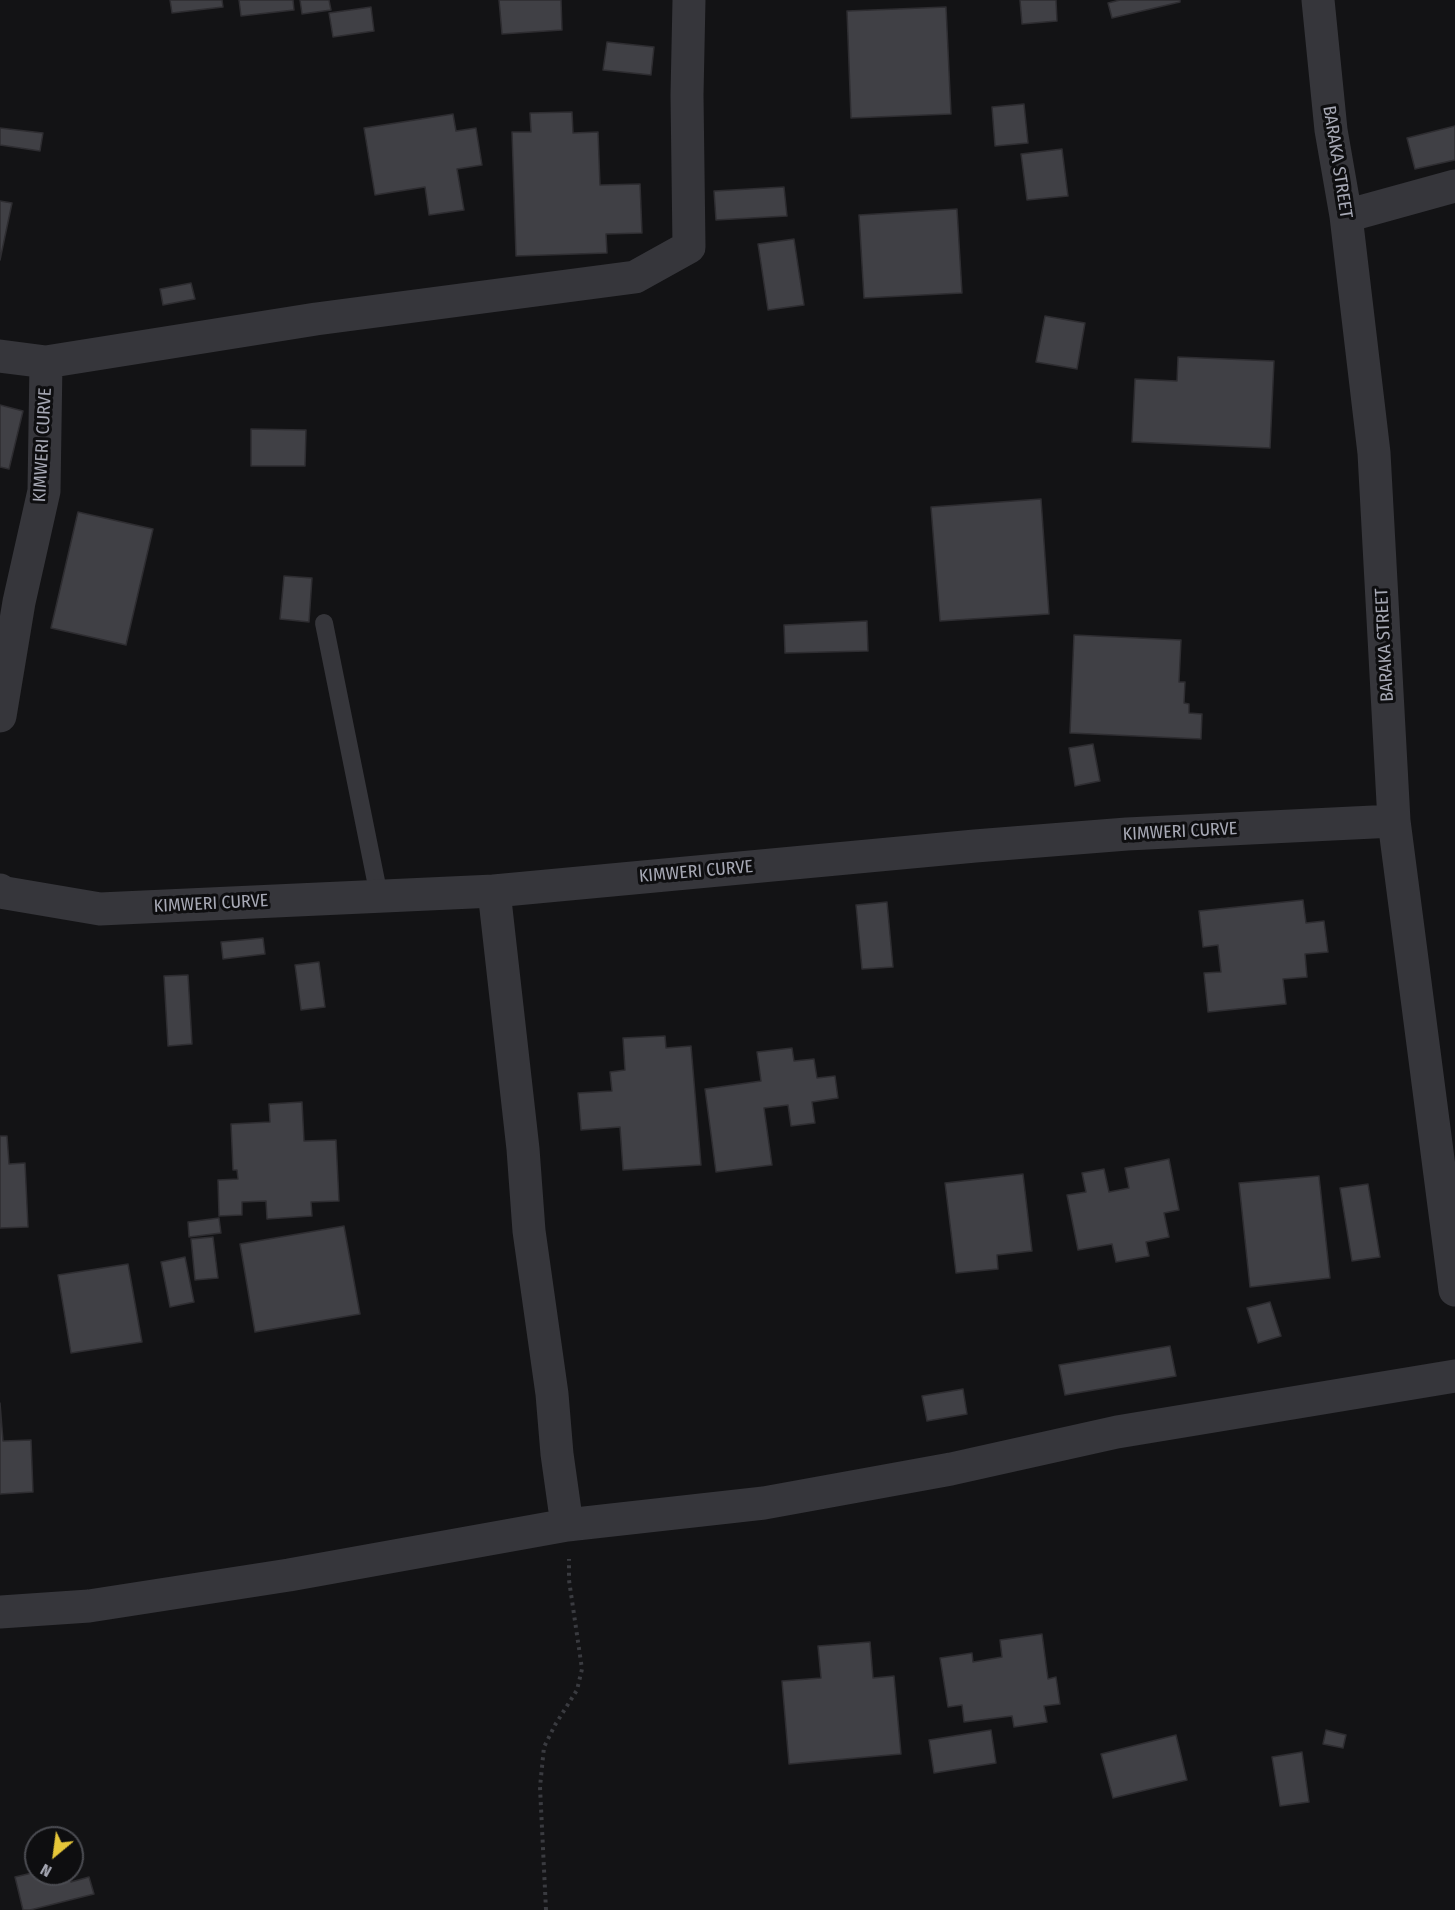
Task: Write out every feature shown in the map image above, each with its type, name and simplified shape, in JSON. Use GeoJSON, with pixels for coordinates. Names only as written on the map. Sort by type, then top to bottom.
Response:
{"type":"FeatureCollection","features":[{"type":"Feature","properties":{"kind":"street"},"geometry":{"type":"LineString","coordinates":[[46,362],[316,319],[635,277],[689,247],[687,95],[689,0]]}},
{"type":"Feature","properties":{"kind":"street","name":"BARAKA STREET"},"geometry":{"type":"LineString","coordinates":[[1317,0],[1331,130],[1346,216],[1374,453],[1395,821],[1454,1278]]}},
{"type":"Feature","properties":{"kind":"street"},"geometry":{"type":"LineString","coordinates":[[1346,216],[1455,186]]}},
{"type":"Feature","properties":{"kind":"street","name":"KIMWERI CURVE"},"geometry":{"type":"LineString","coordinates":[[0,356],[46,362],[44,491],[19,602],[0,716]]}},
{"type":"Feature","properties":{"kind":"street","name":"KIMWERI CURVE"},"geometry":{"type":"LineString","coordinates":[[0,890],[0,892],[100,909],[379,897],[494,891],[1127,834],[1395,821]]}},
{"type":"Feature","properties":{"kind":"street"},"geometry":{"type":"LineString","coordinates":[[494,891],[523,1149],[529,1231],[552,1394],[557,1454],[567,1526]]}},
{"type":"Feature","properties":{"kind":"street"},"geometry":{"type":"LineString","coordinates":[[0,1612],[112,1603],[289,1575],[567,1526],[764,1503],[951,1469],[1117,1432],[1455,1376]]}},
{"type":"Feature","properties":{"kind":"lane"},"geometry":{"type":"LineString","coordinates":[[324,622],[379,897]]}},
{"type":"Feature","properties":{"kind":"path"},"geometry":{"type":"LineString","coordinates":[[546,1910],[540,1787],[544,1747],[577,1690],[582,1669],[569,1580],[567,1526]]}},
{"type":"Feature","properties":{"kind":"building"},"geometry":{"type":"Polygon","coordinates":[[[170,0],[222,0],[223,7],[172,13],[170,0]]]}},
{"type":"Feature","properties":{"kind":"building"},"geometry":{"type":"Polygon","coordinates":[[[239,0],[293,0],[294,10],[241,16],[239,0]]]}},
{"type":"Feature","properties":{"kind":"building"},"geometry":{"type":"Polygon","coordinates":[[[300,0],[329,0],[331,10],[302,14],[300,0]]]}},
{"type":"Feature","properties":{"kind":"building"},"geometry":{"type":"Polygon","coordinates":[[[499,0],[561,0],[562,30],[502,34],[499,0]]]}},
{"type":"Feature","properties":{"kind":"building"},"geometry":{"type":"Polygon","coordinates":[[[1020,0],[1056,0],[1057,21],[1022,24],[1020,0]]]}},
{"type":"Feature","properties":{"kind":"building"},"geometry":{"type":"Polygon","coordinates":[[[1120,0],[1180,0],[1180,2],[1112,18],[1108,3],[1120,0]]]}},
{"type":"Feature","properties":{"kind":"building"},"geometry":{"type":"Polygon","coordinates":[[[371,7],[374,31],[333,37],[329,13],[371,7]]]}},
{"type":"Feature","properties":{"kind":"building"},"geometry":{"type":"Polygon","coordinates":[[[946,7],[951,114],[851,118],[847,11],[946,7]]]}},
{"type":"Feature","properties":{"kind":"building"},"geometry":{"type":"Polygon","coordinates":[[[607,42],[654,47],[651,75],[603,70],[607,42]]]}},
{"type":"Feature","properties":{"kind":"building"},"geometry":{"type":"Polygon","coordinates":[[[1024,104],[1028,143],[995,146],[992,107],[1024,104]]]}},
{"type":"Feature","properties":{"kind":"building"},"geometry":{"type":"Polygon","coordinates":[[[572,112],[573,133],[598,132],[600,185],[640,184],[642,233],[606,234],[607,253],[516,256],[512,132],[531,132],[530,113],[572,112]]]}},
{"type":"Feature","properties":{"kind":"building"},"geometry":{"type":"Polygon","coordinates":[[[453,114],[456,131],[476,128],[482,165],[457,169],[464,210],[429,215],[425,187],[375,195],[364,128],[453,114]]]}},
{"type":"Feature","properties":{"kind":"building"},"geometry":{"type":"Polygon","coordinates":[[[1455,126],[1455,160],[1415,169],[1407,138],[1455,126]]]}},
{"type":"Feature","properties":{"kind":"building"},"geometry":{"type":"Polygon","coordinates":[[[0,128],[43,133],[40,151],[0,145],[0,128]]]}},
{"type":"Feature","properties":{"kind":"building"},"geometry":{"type":"Polygon","coordinates":[[[1062,149],[1068,196],[1027,200],[1021,154],[1062,149]]]}},
{"type":"Feature","properties":{"kind":"building"},"geometry":{"type":"Polygon","coordinates":[[[784,187],[787,216],[716,220],[714,191],[784,187]]]}},
{"type":"Feature","properties":{"kind":"building"},"geometry":{"type":"Polygon","coordinates":[[[0,201],[12,203],[0,260],[0,201]]]}},
{"type":"Feature","properties":{"kind":"building"},"geometry":{"type":"Polygon","coordinates":[[[957,209],[962,293],[864,298],[859,215],[957,209]]]}},
{"type":"Feature","properties":{"kind":"building"},"geometry":{"type":"Polygon","coordinates":[[[794,239],[804,305],[768,310],[758,244],[794,239]]]}},
{"type":"Feature","properties":{"kind":"building"},"geometry":{"type":"Polygon","coordinates":[[[191,283],[195,299],[163,305],[160,289],[191,283]]]}},
{"type":"Feature","properties":{"kind":"building"},"geometry":{"type":"Polygon","coordinates":[[[1045,316],[1085,323],[1077,369],[1036,362],[1045,316]]]}},
{"type":"Feature","properties":{"kind":"building"},"geometry":{"type":"Polygon","coordinates":[[[1178,357],[1274,361],[1270,448],[1132,442],[1135,379],[1177,381],[1178,357]]]}},
{"type":"Feature","properties":{"kind":"building"},"geometry":{"type":"Polygon","coordinates":[[[0,405],[23,411],[9,469],[0,467],[0,405]]]}},
{"type":"Feature","properties":{"kind":"building"},"geometry":{"type":"Polygon","coordinates":[[[251,429],[306,430],[305,466],[251,466],[251,429]]]}},
{"type":"Feature","properties":{"kind":"building"},"geometry":{"type":"Polygon","coordinates":[[[1041,499],[1049,614],[940,621],[931,507],[1041,499]]]}},
{"type":"Feature","properties":{"kind":"building"},"geometry":{"type":"Polygon","coordinates":[[[78,512],[153,529],[126,645],[51,628],[78,512]]]}},
{"type":"Feature","properties":{"kind":"building"},"geometry":{"type":"Polygon","coordinates":[[[284,576],[312,578],[309,622],[280,619],[284,576]]]}},
{"type":"Feature","properties":{"kind":"building"},"geometry":{"type":"Polygon","coordinates":[[[867,621],[868,651],[785,653],[784,625],[867,621]]]}},
{"type":"Feature","properties":{"kind":"building"},"geometry":{"type":"Polygon","coordinates":[[[1074,635],[1181,640],[1179,682],[1185,682],[1184,703],[1189,704],[1189,713],[1202,714],[1201,739],[1070,733],[1074,635]]]}},
{"type":"Feature","properties":{"kind":"building"},"geometry":{"type":"Polygon","coordinates":[[[1093,744],[1100,781],[1075,786],[1069,748],[1093,744]]]}},
{"type":"Feature","properties":{"kind":"building"},"geometry":{"type":"Polygon","coordinates":[[[1303,900],[1306,923],[1324,921],[1328,952],[1305,954],[1307,977],[1283,979],[1286,1004],[1208,1012],[1204,973],[1221,972],[1218,945],[1203,947],[1199,911],[1303,900]]]}},
{"type":"Feature","properties":{"kind":"building"},"geometry":{"type":"Polygon","coordinates":[[[887,902],[893,967],[862,969],[856,905],[887,902]]]}},
{"type":"Feature","properties":{"kind":"building"},"geometry":{"type":"Polygon","coordinates":[[[263,938],[265,954],[223,959],[221,942],[263,938]]]}},
{"type":"Feature","properties":{"kind":"building"},"geometry":{"type":"Polygon","coordinates":[[[319,962],[325,1007],[301,1010],[295,965],[319,962]]]}},
{"type":"Feature","properties":{"kind":"building"},"geometry":{"type":"Polygon","coordinates":[[[188,975],[192,1044],[168,1046],[164,976],[188,975]]]}},
{"type":"Feature","properties":{"kind":"building"},"geometry":{"type":"Polygon","coordinates":[[[665,1036],[666,1048],[691,1046],[701,1165],[623,1170],[620,1127],[581,1130],[578,1093],[612,1091],[610,1072],[625,1070],[623,1038],[665,1036]]]}},
{"type":"Feature","properties":{"kind":"building"},"geometry":{"type":"Polygon","coordinates":[[[792,1048],[794,1061],[814,1059],[817,1078],[835,1076],[838,1098],[812,1102],[815,1123],[791,1126],[788,1105],[764,1108],[772,1165],[716,1172],[705,1089],[761,1081],[757,1052],[792,1048]]]}},
{"type":"Feature","properties":{"kind":"building"},"geometry":{"type":"Polygon","coordinates":[[[302,1102],[304,1141],[336,1140],[339,1201],[311,1202],[312,1216],[267,1219],[266,1201],[242,1202],[242,1215],[219,1216],[218,1180],[238,1179],[237,1170],[233,1170],[231,1124],[270,1122],[269,1104],[302,1102]]]}},
{"type":"Feature","properties":{"kind":"building"},"geometry":{"type":"Polygon","coordinates":[[[0,1136],[7,1136],[9,1164],[25,1163],[28,1227],[0,1228],[0,1136]]]}},
{"type":"Feature","properties":{"kind":"building"},"geometry":{"type":"Polygon","coordinates":[[[1169,1159],[1179,1210],[1164,1213],[1169,1237],[1146,1242],[1149,1256],[1116,1262],[1112,1244],[1078,1250],[1067,1195],[1086,1192],[1082,1173],[1104,1169],[1109,1192],[1129,1188],[1125,1168],[1169,1159]]]}},
{"type":"Feature","properties":{"kind":"building"},"geometry":{"type":"Polygon","coordinates":[[[1023,1174],[1032,1251],[997,1255],[998,1269],[956,1273],[945,1183],[1023,1174]]]}},
{"type":"Feature","properties":{"kind":"building"},"geometry":{"type":"Polygon","coordinates":[[[1319,1176],[1330,1278],[1250,1287],[1239,1183],[1319,1176]]]}},
{"type":"Feature","properties":{"kind":"building"},"geometry":{"type":"Polygon","coordinates":[[[1368,1184],[1380,1257],[1352,1261],[1340,1188],[1368,1184]]]}},
{"type":"Feature","properties":{"kind":"building"},"geometry":{"type":"Polygon","coordinates":[[[219,1218],[221,1233],[189,1237],[188,1222],[219,1218]]]}},
{"type":"Feature","properties":{"kind":"building"},"geometry":{"type":"Polygon","coordinates":[[[344,1226],[360,1314],[255,1332],[240,1244],[344,1226]]]}},
{"type":"Feature","properties":{"kind":"building"},"geometry":{"type":"Polygon","coordinates":[[[213,1237],[218,1278],[195,1280],[191,1239],[213,1237]]]}},
{"type":"Feature","properties":{"kind":"building"},"geometry":{"type":"Polygon","coordinates":[[[185,1257],[194,1302],[170,1307],[161,1262],[185,1257]]]}},
{"type":"Feature","properties":{"kind":"building"},"geometry":{"type":"Polygon","coordinates":[[[128,1264],[142,1342],[71,1353],[58,1275],[128,1264]]]}},
{"type":"Feature","properties":{"kind":"building"},"geometry":{"type":"Polygon","coordinates":[[[1270,1302],[1281,1336],[1258,1343],[1247,1308],[1270,1302]]]}},
{"type":"Feature","properties":{"kind":"building"},"geometry":{"type":"Polygon","coordinates":[[[1170,1346],[1176,1376],[1065,1395],[1059,1365],[1170,1346]]]}},
{"type":"Feature","properties":{"kind":"building"},"geometry":{"type":"Polygon","coordinates":[[[963,1389],[967,1414],[927,1421],[922,1396],[963,1389]]]}},
{"type":"Feature","properties":{"kind":"building"},"geometry":{"type":"Polygon","coordinates":[[[0,1403],[3,1441],[31,1440],[33,1492],[0,1494],[0,1403]]]}},
{"type":"Feature","properties":{"kind":"building"},"geometry":{"type":"Polygon","coordinates":[[[1042,1634],[1048,1679],[1056,1677],[1060,1704],[1044,1706],[1047,1722],[1014,1727],[1012,1716],[964,1722],[962,1705],[948,1707],[940,1658],[972,1653],[973,1662],[1002,1657],[1000,1640],[1042,1634]]]}},
{"type":"Feature","properties":{"kind":"building"},"geometry":{"type":"Polygon","coordinates":[[[870,1642],[873,1678],[894,1676],[901,1754],[789,1764],[782,1681],[821,1678],[818,1646],[870,1642]]]}},
{"type":"Feature","properties":{"kind":"building"},"geometry":{"type":"Polygon","coordinates":[[[991,1730],[996,1763],[934,1773],[929,1740],[991,1730]]]}},
{"type":"Feature","properties":{"kind":"building"},"geometry":{"type":"Polygon","coordinates":[[[1326,1730],[1346,1735],[1343,1748],[1323,1744],[1326,1730]]]}},
{"type":"Feature","properties":{"kind":"building"},"geometry":{"type":"Polygon","coordinates":[[[1176,1735],[1187,1780],[1113,1798],[1101,1754],[1176,1735]]]}},
{"type":"Feature","properties":{"kind":"building"},"geometry":{"type":"Polygon","coordinates":[[[1302,1752],[1309,1802],[1280,1806],[1272,1757],[1302,1752]]]}},
{"type":"Feature","properties":{"kind":"building"},"geometry":{"type":"Polygon","coordinates":[[[24,1875],[24,1886],[84,1886],[84,1878],[89,1877],[94,1894],[23,1910],[15,1877],[24,1875]]]}}]}
